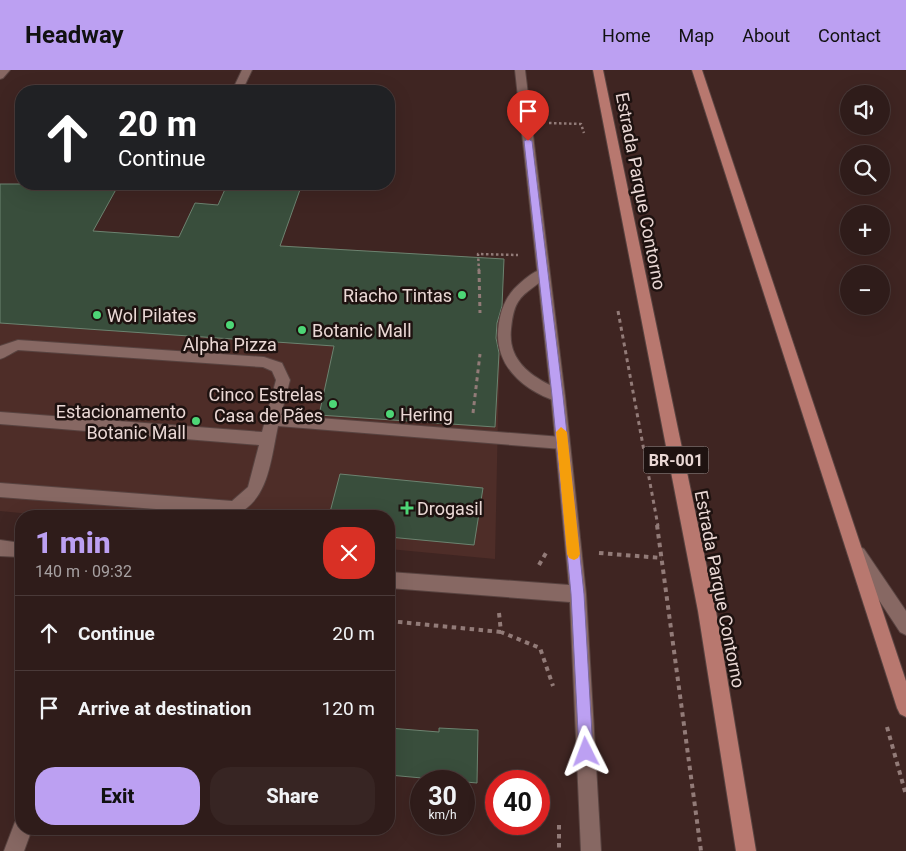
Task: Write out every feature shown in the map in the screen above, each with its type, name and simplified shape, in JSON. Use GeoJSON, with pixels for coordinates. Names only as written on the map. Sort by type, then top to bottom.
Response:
{"type":"FeatureCollection","features":[{"type":"Feature","properties":{"kind":"highway","name":"Estrada Parque Contorno"},"geometry":{"type":"LineString","coordinates":[[598,70],[707,611],[746,851]]}},
{"type":"Feature","properties":{"kind":"highway"},"geometry":{"type":"LineString","coordinates":[[696,70],[906,708]]}},
{"type":"Feature","properties":{"kind":"street"},"geometry":{"type":"LineString","coordinates":[[0,76],[5,70]]}},
{"type":"Feature","properties":{"kind":"street"},"geometry":{"type":"LineString","coordinates":[[240,85],[248,70]]}},
{"type":"Feature","properties":{"kind":"street"},"geometry":{"type":"LineString","coordinates":[[520,70],[542,273],[558,396],[578,594],[591,851]]}},
{"type":"Feature","properties":{"kind":"street"},"geometry":{"type":"LineString","coordinates":[[542,273],[530,281],[512,302],[504,329],[505,351],[519,370],[538,387],[558,396]]}},
{"type":"Feature","properties":{"kind":"street"},"geometry":{"type":"LineString","coordinates":[[0,354],[3,350],[18,345],[264,362],[277,368],[283,380],[255,490],[246,500],[234,508],[0,490]]}},
{"type":"Feature","properties":{"kind":"street"},"geometry":{"type":"LineString","coordinates":[[0,418],[268,439]]}},
{"type":"Feature","properties":{"kind":"street"},"geometry":{"type":"LineString","coordinates":[[273,420],[562,443]]}},
{"type":"Feature","properties":{"kind":"street"},"geometry":{"type":"LineString","coordinates":[[853,546],[906,626]]}},
{"type":"Feature","properties":{"kind":"street"},"geometry":{"type":"LineString","coordinates":[[0,548],[15,549]]}},
{"type":"Feature","properties":{"kind":"street"},"geometry":{"type":"LineString","coordinates":[[395,580],[578,594]]}},
{"type":"Feature","properties":{"kind":"street"},"geometry":{"type":"LineString","coordinates":[[14,851],[20,835]]}},
{"type":"Feature","properties":{"kind":"path"},"geometry":{"type":"LineString","coordinates":[[526,122],[581,124],[586,139]]}},
{"type":"Feature","properties":{"kind":"path"},"geometry":{"type":"LineString","coordinates":[[618,307],[623,345],[662,558],[701,851]]}},
{"type":"Feature","properties":{"kind":"path"},"geometry":{"type":"LineString","coordinates":[[531,568],[539,564],[549,550],[662,558]]}},
{"type":"Feature","properties":{"kind":"path"},"geometry":{"type":"LineString","coordinates":[[498,606],[501,632]]}},
{"type":"Feature","properties":{"kind":"path"},"geometry":{"type":"LineString","coordinates":[[395,622],[501,632],[540,648],[554,689]]}},
{"type":"Feature","properties":{"kind":"path"},"geometry":{"type":"LineString","coordinates":[[559,822],[560,851]]}},
{"type":"Feature","properties":{"kind":"shaded area"},"geometry":{"type":"Polygon","coordinates":[[[0,225],[504,259],[495,559],[395,550],[395,510],[15,510],[15,512],[0,511],[0,225]]]}},
{"type":"Feature","properties":{"kind":"building","name":"Botanic Mall"},"geometry":{"type":"Polygon","coordinates":[[[0,184],[15,184],[15,190],[116,190],[93,231],[179,237],[195,203],[218,205],[225,190],[300,190],[280,246],[504,259],[502,306],[497,323],[496,338],[499,353],[495,427],[319,415],[334,346],[0,323],[0,184]]]}},
{"type":"Feature","properties":{"kind":"building"},"geometry":{"type":"Polygon","coordinates":[[[340,474],[483,488],[474,545],[395,538],[395,510],[331,510],[340,474]]]}},
{"type":"Feature","properties":{"kind":"building"},"geometry":{"type":"Polygon","coordinates":[[[395,728],[439,732],[439,728],[478,730],[477,783],[475,783],[475,770],[410,770],[410,777],[395,776],[395,728]]]}},
{"type":"Feature","properties":{"kind":"slow traffic"},"geometry":{"type":"LineString","coordinates":[[561,432],[574,554]]}},
{"type":"Feature","properties":{"kind":"place","name":"Riacho Tintas"},"geometry":{"type":"Point","coordinates":[462,295]}},
{"type":"Feature","properties":{"kind":"place","name":"Wol Pilates"},"geometry":{"type":"Point","coordinates":[97,315]}},
{"type":"Feature","properties":{"kind":"place","name":"Alpha Pizza"},"geometry":{"type":"Point","coordinates":[230,325]}},
{"type":"Feature","properties":{"kind":"place","name":"Botanic Mall"},"geometry":{"type":"Point","coordinates":[302,330]}},
{"type":"Feature","properties":{"kind":"place","name":"Cinco Estrelas Casa de Pães"},"geometry":{"type":"Point","coordinates":[333,404]}},
{"type":"Feature","properties":{"kind":"place","name":"Hering"},"geometry":{"type":"Point","coordinates":[390,414]}},
{"type":"Feature","properties":{"kind":"place","name":"Estacionamento Botanic Mall"},"geometry":{"type":"Point","coordinates":[196,421]}},
{"type":"Feature","properties":{"kind":"place","name":"Drogasil"},"geometry":{"type":"Point","coordinates":[407,508]}},
{"type":"Feature","properties":{"kind":"route"},"geometry":{"type":"LineString","coordinates":[[528,141],[558,396],[578,594],[586,752]]}}]}
